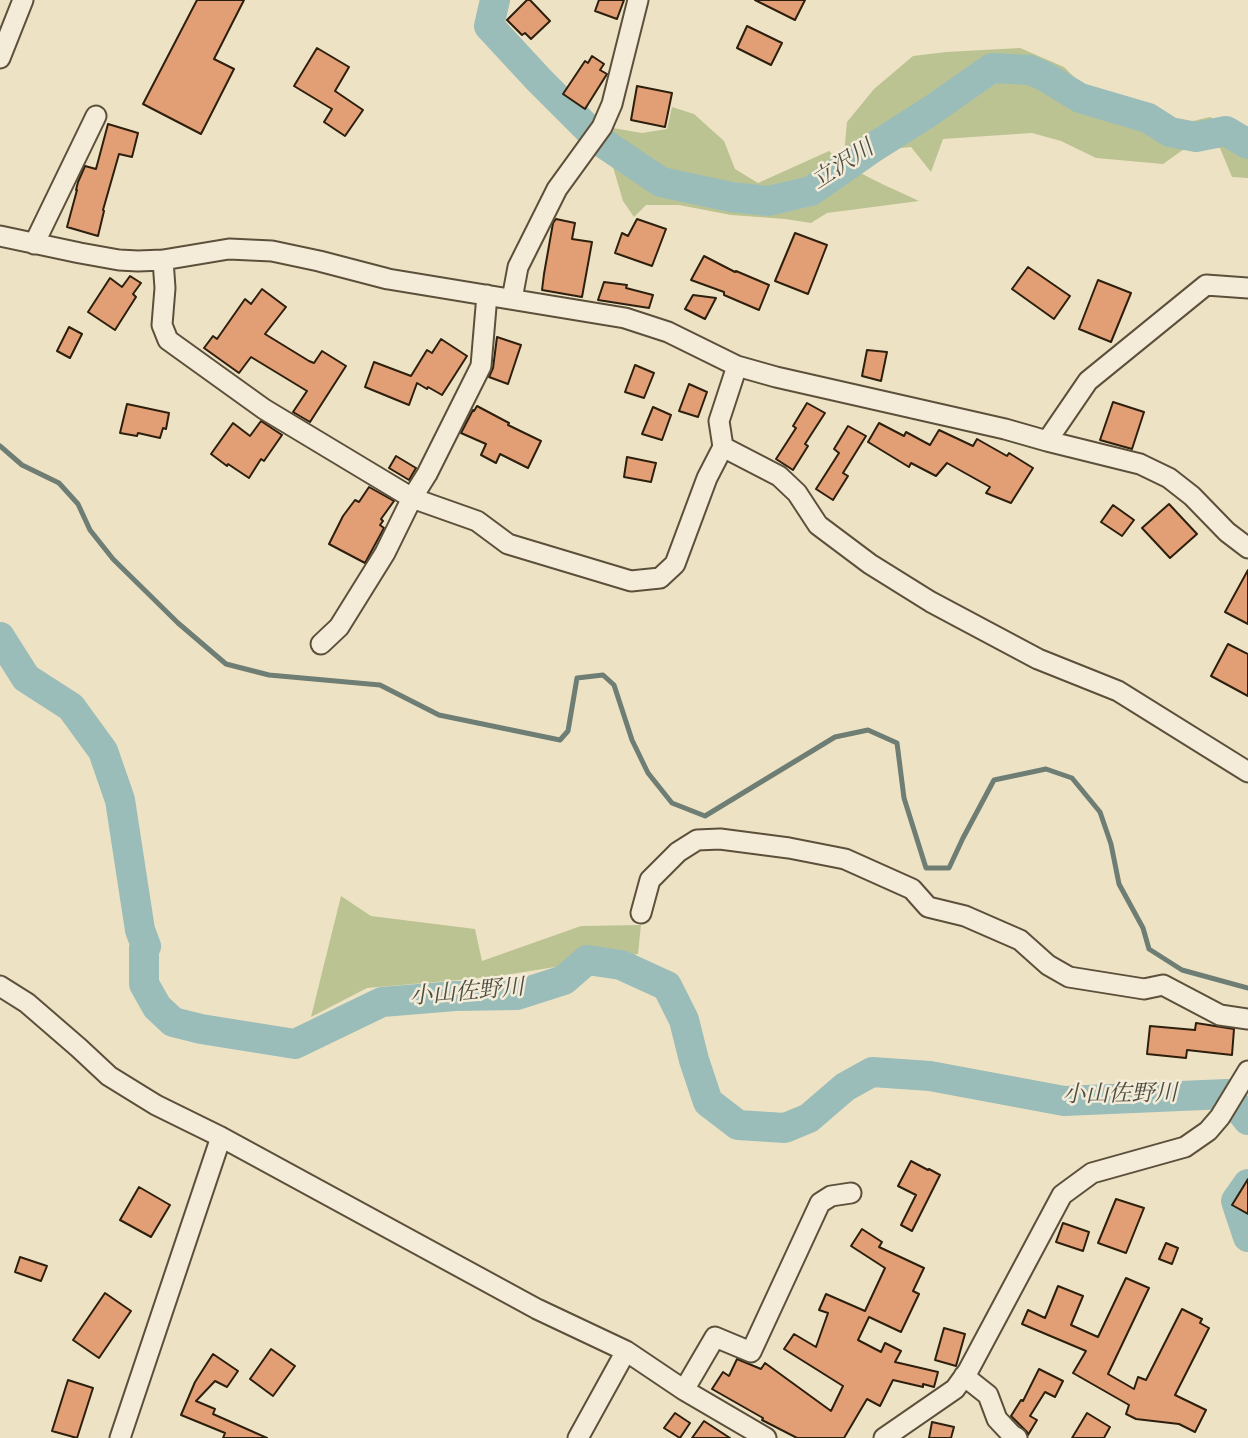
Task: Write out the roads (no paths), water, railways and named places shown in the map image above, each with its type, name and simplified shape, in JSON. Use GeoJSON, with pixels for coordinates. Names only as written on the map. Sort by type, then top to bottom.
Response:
{"type":"FeatureCollection","features":[{"type":"Feature","properties":{"kind":"street"},"geometry":{"type":"LineString","coordinates":[[0,58],[23,0]]}},
{"type":"Feature","properties":{"kind":"street"},"geometry":{"type":"LineString","coordinates":[[512,299],[518,267],[557,190],[602,127],[612,104],[638,0]]}},
{"type":"Feature","properties":{"kind":"street"},"geometry":{"type":"LineString","coordinates":[[34,244],[96,116]]}},
{"type":"Feature","properties":{"kind":"street"},"geometry":{"type":"LineString","coordinates":[[0,236],[118,260],[163,260],[229,249],[272,251],[388,279],[625,318],[668,332],[737,366],[1005,429],[1140,464],[1169,478],[1248,548]]}},
{"type":"Feature","properties":{"kind":"street"},"geometry":{"type":"LineString","coordinates":[[163,260],[165,288],[162,325],[168,340],[264,409],[412,498],[477,521],[508,544],[631,581],[660,578],[675,564],[707,478],[723,447],[719,421],[737,366]]}},
{"type":"Feature","properties":{"kind":"street"},"geometry":{"type":"LineString","coordinates":[[1047,442],[1088,381],[1206,285],[1248,288]]}},
{"type":"Feature","properties":{"kind":"street"},"geometry":{"type":"LineString","coordinates":[[321,645],[339,627],[385,553],[481,366],[487,295]]}},
{"type":"Feature","properties":{"kind":"street"},"geometry":{"type":"LineString","coordinates":[[723,447],[779,476],[797,493],[818,525],[870,564],[931,602],[1038,659],[1118,691],[1248,772]]}},
{"type":"Feature","properties":{"kind":"street"},"geometry":{"type":"LineString","coordinates":[[641,912],[650,880],[678,852],[697,840],[720,839],[789,848],[845,859],[912,889],[928,907],[965,916],[1020,940],[1048,965],[1069,977],[1144,989],[1163,985],[1220,1015],[1248,1019]]}},
{"type":"Feature","properties":{"kind":"street"},"geometry":{"type":"LineString","coordinates":[[0,986],[27,1003],[108,1076],[156,1105],[221,1137],[537,1309],[626,1351],[684,1390],[766,1438]]}},
{"type":"Feature","properties":{"kind":"street"},"geometry":{"type":"LineString","coordinates":[[884,1438],[955,1388],[964,1376],[1062,1195],[1092,1173],[1185,1147],[1208,1131],[1220,1117],[1246,1075]]}},
{"type":"Feature","properties":{"kind":"street"},"geometry":{"type":"LineString","coordinates":[[120,1438],[221,1137]]}},
{"type":"Feature","properties":{"kind":"street"},"geometry":{"type":"LineString","coordinates":[[684,1390],[715,1337],[751,1352],[820,1203],[831,1196],[851,1193]]}},
{"type":"Feature","properties":{"kind":"street"},"geometry":{"type":"LineString","coordinates":[[578,1438],[626,1351]]}},
{"type":"Feature","properties":{"kind":"street"},"geometry":{"type":"LineString","coordinates":[[964,1376],[988,1395],[997,1419],[1017,1438]]}},
{"type":"Feature","properties":{"kind":"waterway","name":"立沢川"},"geometry":{"type":"LineString","coordinates":[[495,0],[489,26],[600,141],[661,182],[731,197],[768,201],[811,191],[992,68],[1030,70],[1080,98],[1148,118],[1170,132],[1196,137],[1226,131],[1248,144]]}},
{"type":"Feature","properties":{"kind":"waterway"},"geometry":{"type":"LineString","coordinates":[[0,446],[22,465],[59,483],[78,504],[90,530],[113,559],[178,623],[226,664],[269,675],[380,685],[439,715],[560,740],[568,731],[577,678],[603,675],[614,685],[632,740],[648,773],[672,803],[705,816],[835,737],[868,730],[897,743],[904,798],[926,868],[949,868],[994,780],[1046,769],[1072,778],[1100,812],[1111,844],[1119,884],[1143,928],[1149,949],[1182,970],[1248,988]]}},
{"type":"Feature","properties":{"kind":"waterway","name":"小山佐野川"},"geometry":{"type":"LineString","coordinates":[[0,637],[26,678],[71,707],[103,751],[120,800],[140,930],[146,946],[144,984],[157,1007],[173,1022],[295,1044],[382,1002],[455,996],[517,995],[564,980],[587,960],[621,965],[667,986],[684,1020],[708,1102],[738,1125],[785,1128],[809,1118],[845,1087],[872,1072],[930,1076],[1064,1101],[1227,1094],[1248,1120]]}},
{"type":"Feature","properties":{"kind":"waterway","name":"小山佐野川"},"geometry":{"type":"LineString","coordinates":[[1248,1184],[1236,1201],[1248,1237]]}}]}
